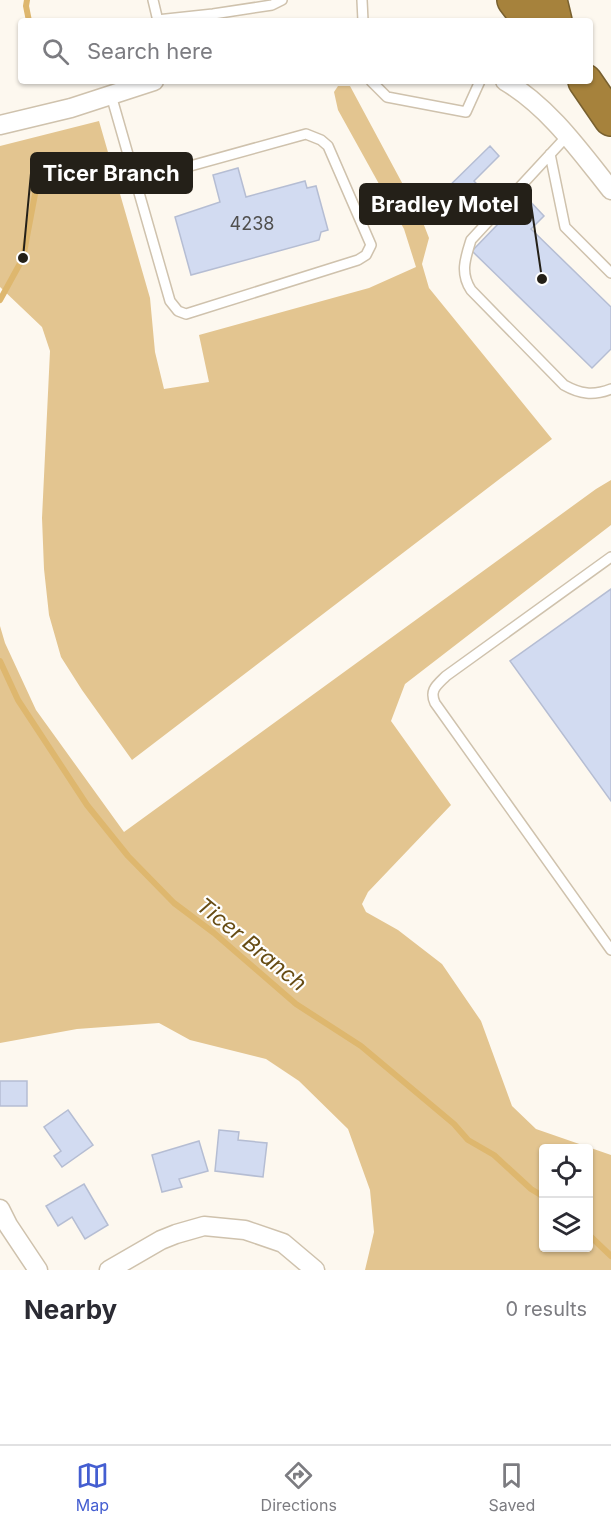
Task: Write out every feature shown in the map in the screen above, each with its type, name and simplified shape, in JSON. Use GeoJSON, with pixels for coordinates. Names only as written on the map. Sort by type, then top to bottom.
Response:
{"type":"FeatureCollection","features":[{"type":"Feature","properties":{"kind":"highway"},"geometry":{"type":"LineString","coordinates":[[514,0],[528,18]]}},
{"type":"Feature","properties":{"kind":"highway"},"geometry":{"type":"LineString","coordinates":[[550,0],[554,18]]}},
{"type":"Feature","properties":{"kind":"street"},"geometry":{"type":"LineString","coordinates":[[0,124],[71,108],[145,84]]}},
{"type":"Feature","properties":{"kind":"street"},"geometry":{"type":"LineString","coordinates":[[510,84],[544,111],[611,190]]}},
{"type":"Feature","properties":{"kind":"street"},"geometry":{"type":"LineString","coordinates":[[0,1209],[38,1270]]}},
{"type":"Feature","properties":{"kind":"street"},"geometry":{"type":"LineString","coordinates":[[109,1270],[161,1240],[204,1226],[245,1230],[283,1243],[315,1270]]}},
{"type":"Feature","properties":{"kind":"lane"},"geometry":{"type":"LineString","coordinates":[[153,0],[157,18]]}},
{"type":"Feature","properties":{"kind":"lane"},"geometry":{"type":"LineString","coordinates":[[182,18],[272,5],[282,0]]}},
{"type":"Feature","properties":{"kind":"lane"},"geometry":{"type":"LineString","coordinates":[[362,0],[363,18]]}},
{"type":"Feature","properties":{"kind":"lane"},"geometry":{"type":"LineString","coordinates":[[374,84],[387,97],[466,112],[479,84]]}},
{"type":"Feature","properties":{"kind":"lane"},"geometry":{"type":"LineString","coordinates":[[111,95],[170,301],[178,311],[186,314],[358,260],[366,255],[371,245],[328,146],[321,140],[306,134],[136,181]]}},
{"type":"Feature","properties":{"kind":"lane"},"geometry":{"type":"LineString","coordinates":[[567,136],[471,240],[464,269],[466,282],[471,290],[564,385],[576,392],[589,394],[611,389]]}},
{"type":"Feature","properties":{"kind":"lane"},"geometry":{"type":"LineString","coordinates":[[550,154],[565,226],[611,273]]}},
{"type":"Feature","properties":{"kind":"lane"},"geometry":{"type":"LineString","coordinates":[[611,557],[446,676],[435,688],[432,696],[611,950]]}},
{"type":"Feature","properties":{"kind":"shaded area"},"geometry":{"type":"Polygon","coordinates":[[[338,86],[350,86],[422,220],[429,238],[422,264],[429,288],[552,439],[132,760],[61,657],[49,615],[42,518],[50,351],[42,327],[0,287],[0,146],[99,121],[150,298],[155,352],[164,389],[209,382],[199,335],[369,288],[416,267],[404,229],[338,110],[334,92],[338,86]]]}},
{"type":"Feature","properties":{"kind":"shaded area"},"geometry":{"type":"Polygon","coordinates":[[[611,480],[611,525],[405,684],[391,721],[451,805],[368,892],[362,904],[366,912],[398,930],[442,964],[481,1021],[512,1106],[536,1129],[579,1144],[539,1144],[539,1252],[593,1252],[593,1149],[611,1155],[611,1270],[365,1270],[374,1232],[370,1190],[348,1129],[299,1081],[266,1059],[190,1040],[159,1023],[77,1029],[0,1043],[0,626],[5,643],[36,710],[124,832],[611,480]]]}},
{"type":"Feature","properties":{"kind":"building"},"geometry":{"type":"Polygon","coordinates":[[[490,146],[499,156],[474,181],[488,196],[461,223],[437,198],[490,146]]]}},
{"type":"Feature","properties":{"kind":"building"},"geometry":{"type":"Polygon","coordinates":[[[238,168],[246,197],[305,181],[307,188],[316,186],[328,230],[321,232],[319,240],[191,275],[175,217],[220,202],[213,175],[238,168]]]}},
{"type":"Feature","properties":{"kind":"building"},"geometry":{"type":"Polygon","coordinates":[[[525,196],[544,216],[531,229],[611,307],[611,349],[592,368],[472,251],[525,196]]]}},
{"type":"Feature","properties":{"kind":"building"},"geometry":{"type":"Polygon","coordinates":[[[611,589],[611,801],[510,661],[611,589]]]}},
{"type":"Feature","properties":{"kind":"building"},"geometry":{"type":"Polygon","coordinates":[[[0,1081],[27,1081],[27,1106],[0,1106],[0,1081]]]}},
{"type":"Feature","properties":{"kind":"building"},"geometry":{"type":"Polygon","coordinates":[[[68,1110],[93,1145],[62,1167],[54,1156],[61,1151],[44,1127],[68,1110]]]}},
{"type":"Feature","properties":{"kind":"building"},"geometry":{"type":"Polygon","coordinates":[[[219,1130],[239,1132],[238,1140],[267,1143],[263,1177],[215,1171],[219,1130]]]}},
{"type":"Feature","properties":{"kind":"building"},"geometry":{"type":"Polygon","coordinates":[[[199,1141],[208,1171],[179,1179],[182,1187],[162,1192],[152,1155],[199,1141]]]}},
{"type":"Feature","properties":{"kind":"building"},"geometry":{"type":"Polygon","coordinates":[[[84,1184],[108,1225],[85,1239],[72,1217],[58,1226],[46,1206],[84,1184]]]}},
{"type":"Feature","properties":{"kind":"waterway","name":"Ticer Branch"},"geometry":{"type":"LineString","coordinates":[[27,0],[28,18]]}},
{"type":"Feature","properties":{"kind":"waterway","name":"Ticer Branch"},"geometry":{"type":"LineString","coordinates":[[0,300],[23,258],[39,173]]}},
{"type":"Feature","properties":{"kind":"waterway","name":"Ticer Branch"},"geometry":{"type":"LineString","coordinates":[[0,661],[18,700],[87,805],[128,856],[174,903],[214,933],[296,1004],[361,1046],[454,1124],[468,1140],[494,1155],[539,1194]]}},
{"type":"Feature","properties":{"kind":"waterway","name":"Ticer Branch"},"geometry":{"type":"LineString","coordinates":[[593,1239],[611,1256]]}},
{"type":"Feature","properties":{"kind":"place","name":"Ticer Branch"},"geometry":{"type":"Point","coordinates":[23,258]}},
{"type":"Feature","properties":{"kind":"place","name":"Bradley Motel"},"geometry":{"type":"Point","coordinates":[542,279]}}]}
